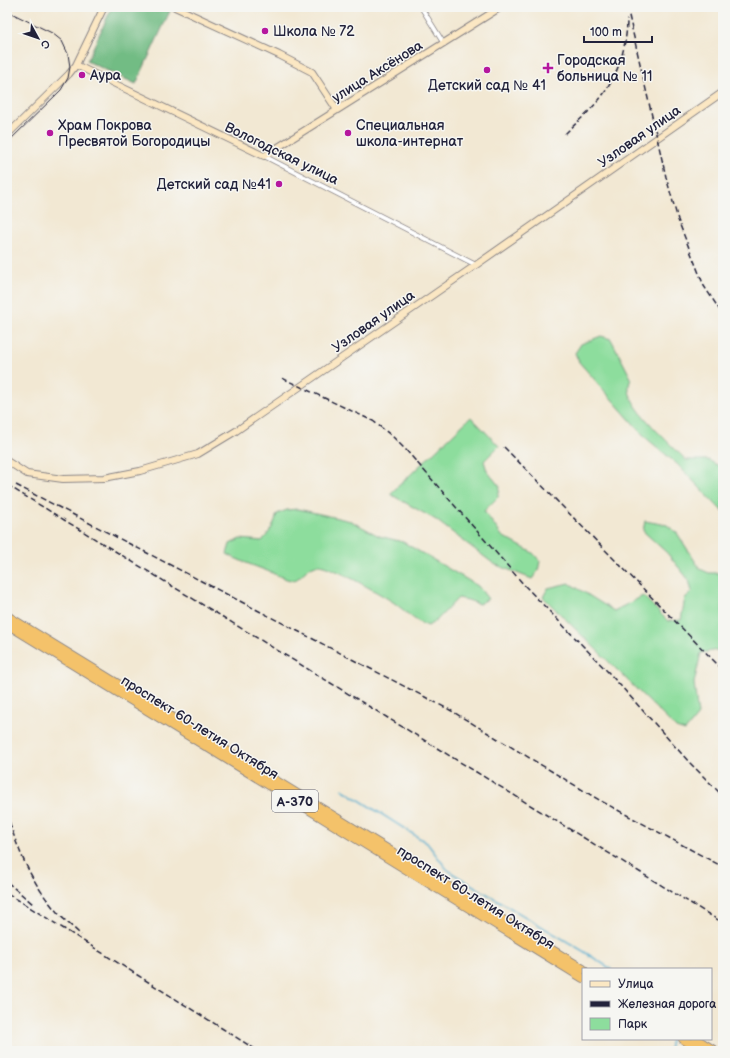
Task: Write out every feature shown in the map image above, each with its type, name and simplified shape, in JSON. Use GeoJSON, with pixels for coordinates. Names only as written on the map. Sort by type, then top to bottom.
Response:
{"type":"FeatureCollection","features":[{"type":"Feature","properties":{"kind":"highway","name":"проспект 60-летия Октября"},"geometry":{"type":"LineString","coordinates":[[7,616],[582,968]]}},
{"type":"Feature","properties":{"kind":"highway","name":"проспект 60-летия Октября"},"geometry":{"type":"LineString","coordinates":[[7,624],[582,977]]}},
{"type":"Feature","properties":{"kind":"highway"},"geometry":{"type":"LineString","coordinates":[[685,1040],[702,1051]]}},
{"type":"Feature","properties":{"kind":"highway"},"geometry":{"type":"LineString","coordinates":[[698,1040],[715,1051]]}},
{"type":"Feature","properties":{"kind":"street"},"geometry":{"type":"LineString","coordinates":[[7,135],[69,74],[76,65],[104,7]]}},
{"type":"Feature","properties":{"kind":"street"},"geometry":{"type":"LineString","coordinates":[[175,7],[279,55],[312,72],[337,110]]}},
{"type":"Feature","properties":{"kind":"street"},"geometry":{"type":"LineString","coordinates":[[420,7],[444,44]]}},
{"type":"Feature","properties":{"kind":"street","name":"улица Аксёнова"},"geometry":{"type":"LineString","coordinates":[[264,156],[502,7]]}},
{"type":"Feature","properties":{"kind":"street","name":"Вологодская улица"},"geometry":{"type":"LineString","coordinates":[[76,65],[264,156],[476,265]]}},
{"type":"Feature","properties":{"kind":"street","name":"Узловая улица"},"geometry":{"type":"LineString","coordinates":[[7,461],[27,474],[63,479],[104,478],[140,471],[198,454],[242,426],[476,265],[723,92]]}},
{"type":"Feature","properties":{"kind":"green space"},"geometry":{"type":"Polygon","coordinates":[[[112,7],[168,7],[171,9],[136,84],[87,61],[112,7]]]}},
{"type":"Feature","properties":{"kind":"green space"},"geometry":{"type":"Polygon","coordinates":[[[601,336],[611,339],[631,378],[629,388],[631,398],[644,417],[686,460],[708,460],[723,468],[723,512],[677,464],[646,438],[579,362],[575,353],[581,344],[601,336]]]}},
{"type":"Feature","properties":{"kind":"green space"},"geometry":{"type":"Polygon","coordinates":[[[471,417],[499,446],[484,461],[487,471],[500,487],[498,497],[484,511],[502,536],[533,553],[540,561],[538,571],[532,579],[494,564],[436,520],[390,494],[471,417]]]}},
{"type":"Feature","properties":{"kind":"green space"},"geometry":{"type":"Polygon","coordinates":[[[298,509],[351,521],[379,536],[403,542],[478,586],[488,599],[479,604],[458,598],[437,620],[428,626],[414,619],[398,605],[387,598],[322,565],[313,566],[294,581],[283,578],[227,554],[230,544],[240,539],[262,541],[275,522],[277,514],[287,510],[298,509]]]}},
{"type":"Feature","properties":{"kind":"green space"},"geometry":{"type":"Polygon","coordinates":[[[645,521],[667,525],[677,533],[700,569],[709,573],[723,573],[723,649],[701,653],[694,683],[698,715],[685,731],[676,728],[543,597],[548,588],[569,583],[614,611],[643,596],[668,621],[681,620],[685,598],[692,592],[689,580],[667,553],[643,531],[645,521]]]}},
{"type":"Feature","properties":{"kind":"waterway"},"geometry":{"type":"LineString","coordinates":[[342,789],[427,843],[446,868],[452,873],[609,968]]}},
{"type":"Feature","properties":{"kind":"waterway"},"geometry":{"type":"LineString","coordinates":[[669,1051],[671,1040]]}},
{"type":"Feature","properties":{"kind":"tram line"},"geometry":{"type":"LineString","coordinates":[[7,11],[52,33],[62,41],[68,54],[70,67],[68,78],[61,90],[7,143]]}},
{"type":"Feature","properties":{"kind":"railway"},"geometry":{"type":"LineString","coordinates":[[627,7],[666,177],[678,220],[704,286],[723,315]]}},
{"type":"Feature","properties":{"kind":"railway"},"geometry":{"type":"LineString","coordinates":[[565,134],[586,114],[611,83],[623,52],[627,30],[627,19]]}},
{"type":"Feature","properties":{"kind":"railway"},"geometry":{"type":"LineString","coordinates":[[282,378],[373,421],[392,436],[526,587],[610,674],[689,762],[723,796]]}},
{"type":"Feature","properties":{"kind":"railway"},"geometry":{"type":"LineString","coordinates":[[504,447],[723,670]]}},
{"type":"Feature","properties":{"kind":"railway"},"geometry":{"type":"LineString","coordinates":[[7,485],[723,923]]}},
{"type":"Feature","properties":{"kind":"railway"},"geometry":{"type":"LineString","coordinates":[[16,485],[450,710],[601,801],[723,867]]}},
{"type":"Feature","properties":{"kind":"railway"},"geometry":{"type":"LineString","coordinates":[[7,814],[26,866],[40,890],[57,912],[81,935]]}},
{"type":"Feature","properties":{"kind":"railway"},"geometry":{"type":"LineString","coordinates":[[7,882],[33,904]]}},
{"type":"Feature","properties":{"kind":"railway"},"geometry":{"type":"LineString","coordinates":[[7,893],[258,1051]]}},
{"type":"Feature","properties":{"kind":"place","name":"Школа № 72"},"geometry":{"type":"Point","coordinates":[265,31]}},
{"type":"Feature","properties":{"kind":"place","name":"Городская больница № 11"},"geometry":{"type":"Point","coordinates":[548,68]}},
{"type":"Feature","properties":{"kind":"place","name":"Детский сад № 41"},"geometry":{"type":"Point","coordinates":[487,70]}},
{"type":"Feature","properties":{"kind":"place","name":"Аура"},"geometry":{"type":"Point","coordinates":[82,75]}},
{"type":"Feature","properties":{"kind":"place","name":"Храм Покрова Пресвятой Богородицы"},"geometry":{"type":"Point","coordinates":[50,133]}},
{"type":"Feature","properties":{"kind":"place","name":"Специальная школа-интернат"},"geometry":{"type":"Point","coordinates":[348,133]}},
{"type":"Feature","properties":{"kind":"place","name":"Детский сад №41"},"geometry":{"type":"Point","coordinates":[279,184]}}]}
